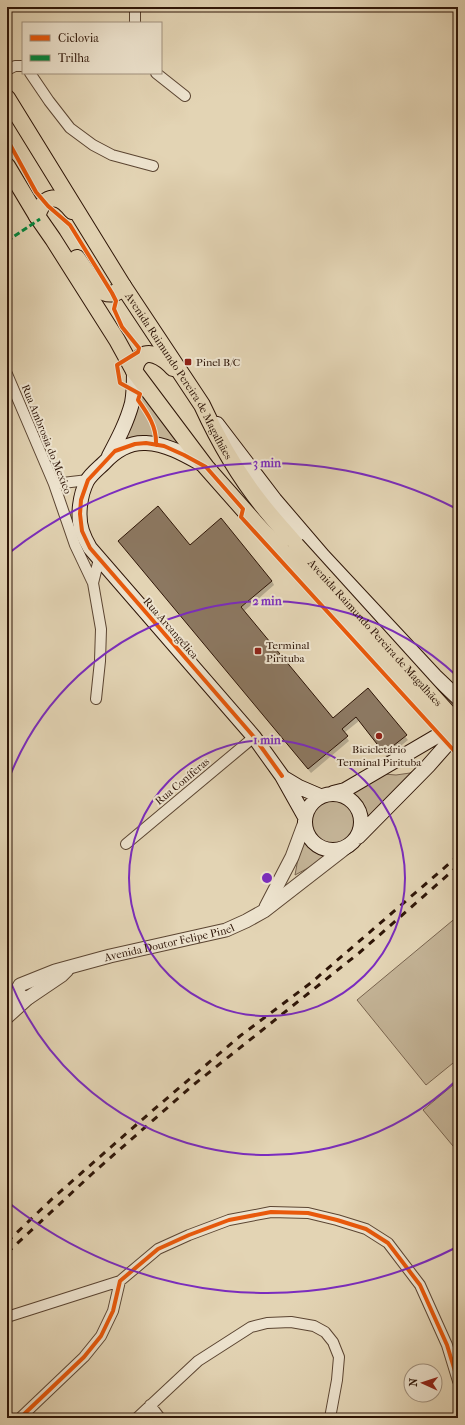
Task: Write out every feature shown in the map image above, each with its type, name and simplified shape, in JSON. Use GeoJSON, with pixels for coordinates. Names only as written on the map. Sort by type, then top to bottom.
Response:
{"type":"FeatureCollection","features":[{"type":"Feature","properties":{"kind":"main road","name":"Avenida Raimundo Pereira de Magalhães"},"geometry":{"type":"LineString","coordinates":[[7,98],[123,286],[202,405],[211,425],[238,471],[289,548]]}},
{"type":"Feature","properties":{"kind":"main road","name":"Avenida Raimundo Pereira de Magalhães"},"geometry":{"type":"LineString","coordinates":[[7,166],[37,216],[117,340],[134,371],[206,467],[259,527],[289,548],[458,724]]}},
{"type":"Feature","properties":{"kind":"main road"},"geometry":{"type":"LineString","coordinates":[[37,216],[44,202],[52,198],[57,198],[67,205],[90,232]]}},
{"type":"Feature","properties":{"kind":"main road"},"geometry":{"type":"LineString","coordinates":[[53,239],[63,242],[69,246],[100,289],[108,293],[115,294],[120,291],[123,286]]}},
{"type":"Feature","properties":{"kind":"main road"},"geometry":{"type":"LineString","coordinates":[[108,458],[124,427],[132,402],[134,371],[137,360],[144,355],[156,355],[166,360],[189,385]]}},
{"type":"Feature","properties":{"kind":"main road"},"geometry":{"type":"LineString","coordinates":[[202,405],[275,500],[313,544],[435,676],[458,698]]}},
{"type":"Feature","properties":{"kind":"main road"},"geometry":{"type":"LineString","coordinates":[[88,480],[115,451],[135,444],[146,443],[172,450],[206,467]]}},
{"type":"Feature","properties":{"kind":"main road","name":"Rua Arcangélica"},"geometry":{"type":"LineString","coordinates":[[88,480],[81,500],[80,514],[82,531],[90,548],[254,737],[282,776],[305,819]]}},
{"type":"Feature","properties":{"kind":"main road"},"geometry":{"type":"LineString","coordinates":[[289,548],[458,743]]}},
{"type":"Feature","properties":{"kind":"main road"},"geometry":{"type":"LineString","coordinates":[[327,795],[341,794],[348,798],[359,809],[361,817],[362,825],[360,833],[352,843],[339,850],[322,849],[309,838],[305,819],[308,808],[313,801],[327,795],[345,790],[458,724]]}},
{"type":"Feature","properties":{"kind":"main road","name":"Avenida Doutor Felipe Pinel"},"geometry":{"type":"LineString","coordinates":[[352,843],[428,766],[458,732]]}},
{"type":"Feature","properties":{"kind":"main road","name":"Rua Arcangélica"},"geometry":{"type":"LineString","coordinates":[[282,776],[299,787],[327,795]]}},
{"type":"Feature","properties":{"kind":"street"},"geometry":{"type":"LineString","coordinates":[[135,7],[135,22]]}},
{"type":"Feature","properties":{"kind":"street"},"geometry":{"type":"LineString","coordinates":[[7,70],[14,66],[22,66]]}},
{"type":"Feature","properties":{"kind":"street"},"geometry":{"type":"LineString","coordinates":[[31,74],[70,128],[93,145],[112,155],[153,166]]}},
{"type":"Feature","properties":{"kind":"street"},"geometry":{"type":"LineString","coordinates":[[157,74],[185,96]]}},
{"type":"Feature","properties":{"kind":"street","name":"Rua Ambrosia do Mexico"},"geometry":{"type":"LineString","coordinates":[[7,374],[54,484],[75,545],[93,583],[101,629],[100,661],[96,699]]}},
{"type":"Feature","properties":{"kind":"street"},"geometry":{"type":"LineString","coordinates":[[54,484],[88,480]]}},
{"type":"Feature","properties":{"kind":"street"},"geometry":{"type":"LineString","coordinates":[[93,583],[99,559]]}},
{"type":"Feature","properties":{"kind":"street","name":"Rua Coníferas"},"geometry":{"type":"LineString","coordinates":[[126,844],[254,737]]}},
{"type":"Feature","properties":{"kind":"street"},"geometry":{"type":"LineString","coordinates":[[264,911],[292,857],[305,819]]}},
{"type":"Feature","properties":{"kind":"street","name":"Avenida Doutor Felipe Pinel"},"geometry":{"type":"LineString","coordinates":[[7,1002],[22,991],[62,975],[71,966],[226,930],[246,921],[264,911],[352,843]]}},
{"type":"Feature","properties":{"kind":"street","name":"Avenida Doutor Felipe Pinel"},"geometry":{"type":"LineString","coordinates":[[7,1017],[22,991]]}},
{"type":"Feature","properties":{"kind":"street"},"geometry":{"type":"LineString","coordinates":[[7,1317],[120,1282],[158,1249],[189,1235],[229,1220],[271,1212],[308,1213],[366,1229],[388,1243],[420,1285],[447,1345],[458,1381]]}},
{"type":"Feature","properties":{"kind":"street"},"geometry":{"type":"LineString","coordinates":[[20,1418],[84,1357],[101,1336],[113,1311],[120,1282]]}},
{"type":"Feature","properties":{"kind":"street"},"geometry":{"type":"LineString","coordinates":[[137,1418],[198,1361],[251,1327],[267,1323],[291,1322],[314,1326],[325,1332],[333,1342],[339,1357],[337,1380],[330,1418]]}},
{"type":"Feature","properties":{"kind":"street"},"geometry":{"type":"LineString","coordinates":[[150,1405],[160,1418]]}},
{"type":"Feature","properties":{"kind":"shaded area"},"geometry":{"type":"Polygon","coordinates":[[[138,382],[192,454],[123,444],[138,382]]]}},
{"type":"Feature","properties":{"kind":"shaded area"},"geometry":{"type":"Polygon","coordinates":[[[415,770],[363,824],[361,810],[348,790],[384,774],[396,775],[410,773],[415,770]]]}},
{"type":"Feature","properties":{"kind":"shaded area"},"geometry":{"type":"Polygon","coordinates":[[[328,800],[336,800],[341,801],[348,806],[353,813],[353,831],[348,838],[341,843],[328,844],[320,841],[313,834],[310,826],[310,818],[313,810],[320,803],[328,800]]]}},
{"type":"Feature","properties":{"kind":"shaded area"},"geometry":{"type":"Polygon","coordinates":[[[303,831],[312,845],[320,851],[336,853],[295,875],[303,831]]]}},
{"type":"Feature","properties":{"kind":"shaded area"},"geometry":{"type":"Polygon","coordinates":[[[458,916],[458,1059],[426,1085],[357,1000],[458,916]]]}},
{"type":"Feature","properties":{"kind":"shaded area"},"geometry":{"type":"Polygon","coordinates":[[[458,1081],[458,1152],[423,1110],[458,1081]]]}},
{"type":"Feature","properties":{"kind":"building","name":"Terminal Pirituba"},"geometry":{"type":"Polygon","coordinates":[[[158,506],[190,545],[221,518],[272,581],[241,607],[333,718],[368,688],[407,735],[384,753],[356,717],[342,729],[348,736],[308,769],[118,541],[158,506]]]}},
{"type":"Feature","properties":{"kind":"railway"},"geometry":{"type":"LineString","coordinates":[[7,1242],[53,1198],[152,1111],[240,1036],[312,982],[458,856]]}},
{"type":"Feature","properties":{"kind":"railway"},"geometry":{"type":"LineString","coordinates":[[7,1253],[93,1173],[192,1086],[359,953],[458,866]]}},
{"type":"Feature","properties":{"kind":"marked path"},"geometry":{"type":"LineString","coordinates":[[7,241],[40,219]]}},
{"type":"Feature","properties":{"kind":"cycle path"},"geometry":{"type":"LineString","coordinates":[[7,139],[36,192],[48,206],[70,225],[112,293],[116,301],[114,309],[122,327],[139,348],[138,352],[117,365],[120,383],[140,394],[138,400],[153,427],[156,445]]}},
{"type":"Feature","properties":{"kind":"cycle path"},"geometry":{"type":"LineString","coordinates":[[282,776],[254,737],[90,548],[82,531],[80,514],[81,500],[88,480],[115,451],[135,444],[146,443],[164,446],[206,467],[243,509],[241,517],[458,755]]}},
{"type":"Feature","properties":{"kind":"cycle path"},"geometry":{"type":"LineString","coordinates":[[20,1418],[84,1357],[101,1336],[113,1311],[120,1281],[158,1249],[189,1235],[229,1220],[271,1212],[308,1213],[337,1220],[366,1229],[388,1243],[420,1285],[447,1345],[458,1381]]}},
{"type":"Feature","properties":{"kind":"place","name":"Pinel B/C"},"geometry":{"type":"Point","coordinates":[188,362]}},
{"type":"Feature","properties":{"kind":"place","name":"Terminal Pirituba"},"geometry":{"type":"Point","coordinates":[258,651]}},
{"type":"Feature","properties":{"kind":"place","name":"Bicicletário Terminal Pirituba"},"geometry":{"type":"Point","coordinates":[379,736]}}]}
